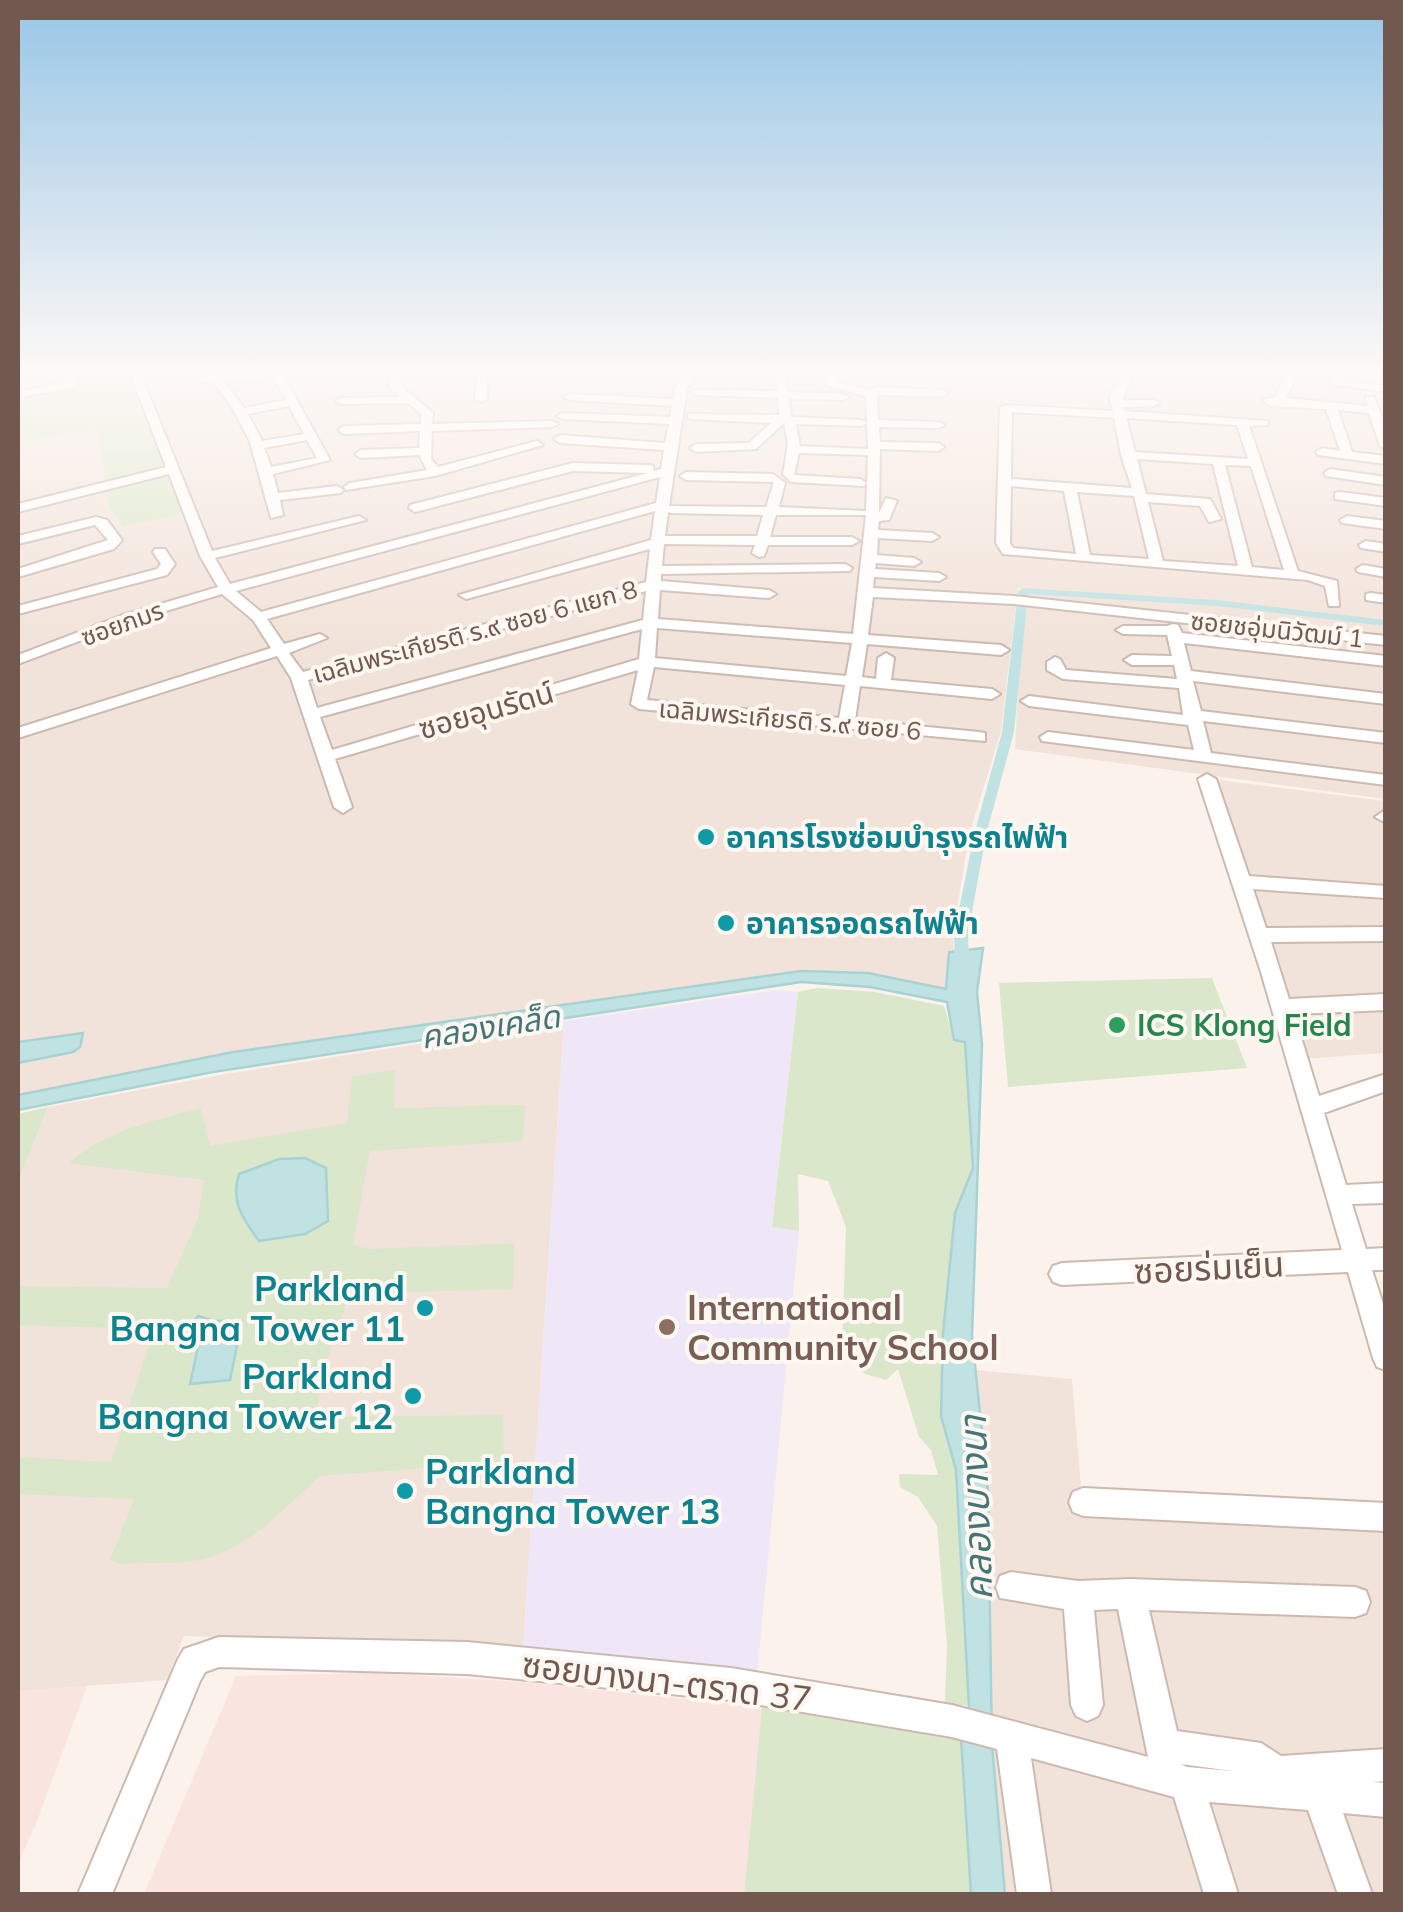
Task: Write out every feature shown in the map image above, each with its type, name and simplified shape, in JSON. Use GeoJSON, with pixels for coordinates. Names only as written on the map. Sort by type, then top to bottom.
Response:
{"type":"FeatureCollection","features":[{"type":"Feature","properties":{"kind":"street"},"geometry":{"type":"LineString","coordinates":[[169,464],[206,556],[228,591],[258,617],[299,678],[343,808]]}},
{"type":"Feature","properties":{"kind":"street"},"geometry":{"type":"LineString","coordinates":[[266,464],[276,515]]}},
{"type":"Feature","properties":{"kind":"street"},"geometry":{"type":"LineString","coordinates":[[270,471],[309,464]]}},
{"type":"Feature","properties":{"kind":"street"},"geometry":{"type":"LineString","coordinates":[[429,464],[435,472]]}},
{"type":"Feature","properties":{"kind":"street"},"geometry":{"type":"LineString","coordinates":[[274,498],[464,464]]}},
{"type":"Feature","properties":{"kind":"street","name":"เฉลิมพระเกียรติ ร.๙ ซอย 6"},"geometry":{"type":"LineString","coordinates":[[668,464],[666,508],[651,585],[647,662],[637,702],[979,737]]}},
{"type":"Feature","properties":{"kind":"street"},"geometry":{"type":"LineString","coordinates":[[757,568],[760,540],[789,464]]}},
{"type":"Feature","properties":{"kind":"street"},"geometry":{"type":"LineString","coordinates":[[846,724],[871,566],[870,464]]}},
{"type":"Feature","properties":{"kind":"street"},"geometry":{"type":"LineString","coordinates":[[1005,464],[1003,543],[1008,551],[1084,559],[1119,570],[1157,564],[1292,573],[1332,584],[1334,603]]}},
{"type":"Feature","properties":{"kind":"street"},"geometry":{"type":"LineString","coordinates":[[1130,464],[1157,564]]}},
{"type":"Feature","properties":{"kind":"street"},"geometry":{"type":"LineString","coordinates":[[1219,464],[1246,570]]}},
{"type":"Feature","properties":{"kind":"street"},"geometry":{"type":"LineString","coordinates":[[1254,464],[1292,573]]}},
{"type":"Feature","properties":{"kind":"street"},"geometry":{"type":"LineString","coordinates":[[415,508],[572,467],[666,471]]}},
{"type":"Feature","properties":{"kind":"street"},"geometry":{"type":"LineString","coordinates":[[18,508],[171,470]]}},
{"type":"Feature","properties":{"kind":"street","name":"ซอยภมร"},"geometry":{"type":"LineString","coordinates":[[18,660],[128,618],[666,471]]}},
{"type":"Feature","properties":{"kind":"street"},"geometry":{"type":"LineString","coordinates":[[1330,474],[1386,481]]}},
{"type":"Feature","properties":{"kind":"street"},"geometry":{"type":"LineString","coordinates":[[686,476],[860,483]]}},
{"type":"Feature","properties":{"kind":"street"},"geometry":{"type":"LineString","coordinates":[[1005,482],[1205,502],[1214,519]]}},
{"type":"Feature","properties":{"kind":"street"},"geometry":{"type":"LineString","coordinates":[[1070,487],[1084,559]]}},
{"type":"Feature","properties":{"kind":"street"},"geometry":{"type":"LineString","coordinates":[[1340,496],[1386,502]]}},
{"type":"Feature","properties":{"kind":"street"},"geometry":{"type":"LineString","coordinates":[[869,522],[884,517],[890,501]]}},
{"type":"Feature","properties":{"kind":"street"},"geometry":{"type":"LineString","coordinates":[[258,617],[666,508],[771,510],[869,522],[932,536]]}},
{"type":"Feature","properties":{"kind":"street"},"geometry":{"type":"LineString","coordinates":[[206,556],[359,520]]}},
{"type":"Feature","properties":{"kind":"street"},"geometry":{"type":"LineString","coordinates":[[1346,520],[1386,526]]}},
{"type":"Feature","properties":{"kind":"street"},"geometry":{"type":"LineString","coordinates":[[18,540],[96,521],[115,540],[110,546],[18,573]]}},
{"type":"Feature","properties":{"kind":"street"},"geometry":{"type":"LineString","coordinates":[[466,595],[660,541],[852,540]]}},
{"type":"Feature","properties":{"kind":"street"},"geometry":{"type":"LineString","coordinates":[[1366,545],[1386,548]]}},
{"type":"Feature","properties":{"kind":"street"},"geometry":{"type":"LineString","coordinates":[[18,610],[162,572],[168,564],[160,552]]}},
{"type":"Feature","properties":{"kind":"street"},"geometry":{"type":"LineString","coordinates":[[871,566],[914,562]]}},
{"type":"Feature","properties":{"kind":"street"},"geometry":{"type":"LineString","coordinates":[[871,566],[939,578]]}},
{"type":"Feature","properties":{"kind":"street"},"geometry":{"type":"LineString","coordinates":[[663,570],[845,568]]}},
{"type":"Feature","properties":{"kind":"street"},"geometry":{"type":"LineString","coordinates":[[1362,569],[1386,573]]}},
{"type":"Feature","properties":{"kind":"street"},"geometry":{"type":"LineString","coordinates":[[512,582],[527,596]]}},
{"type":"Feature","properties":{"kind":"street","name":"เฉลิมพระเกียรติ ร.๙ ซอย 6 แยก 8"},"geometry":{"type":"LineString","coordinates":[[299,678],[651,585],[769,594]]}},
{"type":"Feature","properties":{"kind":"street"},"geometry":{"type":"LineString","coordinates":[[866,592],[1023,602],[1386,661]]}},
{"type":"Feature","properties":{"kind":"street"},"geometry":{"type":"LineString","coordinates":[[312,714],[648,623],[1001,650]]}},
{"type":"Feature","properties":{"kind":"street"},"geometry":{"type":"LineString","coordinates":[[1123,630],[1173,628]]}},
{"type":"Feature","properties":{"kind":"street"},"geometry":{"type":"LineString","coordinates":[[1173,628],[1206,768],[1386,1358]]}},
{"type":"Feature","properties":{"kind":"street","name":"ซอยชอุ่มนิวัฒม์ 1"},"geometry":{"type":"LineString","coordinates":[[1173,628],[1386,641]]}},
{"type":"Feature","properties":{"kind":"street"},"geometry":{"type":"LineString","coordinates":[[18,733],[320,638]]}},
{"type":"Feature","properties":{"kind":"street"},"geometry":{"type":"LineString","coordinates":[[880,691],[886,658]]}},
{"type":"Feature","properties":{"kind":"street"},"geometry":{"type":"LineString","coordinates":[[1132,660],[1183,673],[1386,699]]}},
{"type":"Feature","properties":{"kind":"street"},"geometry":{"type":"LineString","coordinates":[[647,662],[852,689],[992,694]]}},
{"type":"Feature","properties":{"kind":"street","name":"ซอยอุนรัดน์"},"geometry":{"type":"LineString","coordinates":[[324,757],[647,662]]}},
{"type":"Feature","properties":{"kind":"street"},"geometry":{"type":"LineString","coordinates":[[1055,662],[1056,671],[1064,674],[1183,673]]}},
{"type":"Feature","properties":{"kind":"street"},"geometry":{"type":"LineString","coordinates":[[1029,701],[1386,738]]}},
{"type":"Feature","properties":{"kind":"street"},"geometry":{"type":"LineString","coordinates":[[1048,737],[1206,768],[1386,780]]}},
{"type":"Feature","properties":{"kind":"street"},"geometry":{"type":"LineString","coordinates":[[1241,882],[1386,892]]}},
{"type":"Feature","properties":{"kind":"street"},"geometry":{"type":"LineString","coordinates":[[1258,935],[1386,934]]}},
{"type":"Feature","properties":{"kind":"street"},"geometry":{"type":"LineString","coordinates":[[1282,1014],[1386,1002]]}},
{"type":"Feature","properties":{"kind":"street"},"geometry":{"type":"LineString","coordinates":[[1282,1014],[1386,1015]]}},
{"type":"Feature","properties":{"kind":"street"},"geometry":{"type":"LineString","coordinates":[[1310,1106],[1330,1104],[1386,1082]]}},
{"type":"Feature","properties":{"kind":"street"},"geometry":{"type":"LineString","coordinates":[[1337,1195],[1386,1193]]}},
{"type":"Feature","properties":{"kind":"street","name":"ซอยร่มเย็น"},"geometry":{"type":"LineString","coordinates":[[1062,1274],[1386,1258]]}},
{"type":"Feature","properties":{"kind":"street"},"geometry":{"type":"LineString","coordinates":[[1082,1502],[1386,1517]]}},
{"type":"Feature","properties":{"kind":"street"},"geometry":{"type":"LineString","coordinates":[[1011,1587],[1078,1596],[1130,1594],[1355,1602]]}},
{"type":"Feature","properties":{"kind":"street"},"geometry":{"type":"LineString","coordinates":[[1130,1594],[1172,1769],[1222,1894]]}},
{"type":"Feature","properties":{"kind":"street"},"geometry":{"type":"LineString","coordinates":[[1078,1596],[1087,1705]]}},
{"type":"Feature","properties":{"kind":"street","name":"ซอยบางนา-ตราด 37"},"geometry":{"type":"LineString","coordinates":[[94,1894],[189,1670],[195,1660],[218,1652],[468,1658],[608,1669],[770,1689],[952,1721],[1006,1738],[1320,1797],[1386,1800]]}},
{"type":"Feature","properties":{"kind":"street"},"geometry":{"type":"LineString","coordinates":[[1006,1738],[1034,1894]]}},
{"type":"Feature","properties":{"kind":"street"},"geometry":{"type":"LineString","coordinates":[[1172,1769],[1261,1759],[1275,1773],[1386,1766]]}},
{"type":"Feature","properties":{"kind":"street"},"geometry":{"type":"LineString","coordinates":[[1320,1797],[1355,1894]]}},
{"type":"Feature","properties":{"kind":"shaded area"},"geometry":{"type":"Polygon","coordinates":[[[18,464],[1385,464],[1385,620],[1217,600],[1018,588],[1001,731],[969,835],[953,933],[955,996],[803,974],[18,1101],[18,464]]]}},
{"type":"Feature","properties":{"kind":"shaded area"},"geometry":{"type":"Polygon","coordinates":[[[1023,591],[1212,603],[1385,623],[1385,799],[1015,749],[1023,591]]]}},
{"type":"Feature","properties":{"kind":"shaded area"},"geometry":{"type":"Polygon","coordinates":[[[1212,779],[1385,801],[1385,1053],[1303,1059],[1212,779]]]}},
{"type":"Feature","properties":{"kind":"shaded area","name":"International Community School"},"geometry":{"type":"Polygon","coordinates":[[[777,990],[798,992],[772,1226],[799,1231],[757,1675],[637,1657],[523,1649],[564,1021],[777,990]]]}},
{"type":"Feature","properties":{"kind":"shaded area"},"geometry":{"type":"Polygon","coordinates":[[[564,1021],[523,1649],[184,1636],[167,1680],[18,1691],[18,1182],[48,1107],[225,1074],[564,1021]]]}},
{"type":"Feature","properties":{"kind":"shaded area"},"geometry":{"type":"Polygon","coordinates":[[[976,1370],[1072,1379],[1081,1487],[1385,1505],[1385,1894],[1006,1894],[992,1745],[988,1491],[976,1370]]]}},
{"type":"Feature","properties":{"kind":"shaded area"},"geometry":{"type":"Polygon","coordinates":[[[376,1673],[521,1682],[762,1707],[744,1894],[144,1894],[236,1676],[376,1673]]]}},
{"type":"Feature","properties":{"kind":"shaded area"},"geometry":{"type":"Polygon","coordinates":[[[87,1686],[37,1821],[18,1864],[18,1691],[87,1686]]]}},
{"type":"Feature","properties":{"kind":"green space"},"geometry":{"type":"Polygon","coordinates":[[[103,464],[163,464],[182,514],[123,526],[109,507],[103,464]]]}},
{"type":"Feature","properties":{"kind":"green space","name":"ICS Klong Field"},"geometry":{"type":"Polygon","coordinates":[[[1212,978],[1247,1068],[1008,1087],[999,983],[1212,978]]]}},
{"type":"Feature","properties":{"kind":"green space"},"geometry":{"type":"Polygon","coordinates":[[[817,988],[875,992],[944,1006],[954,1040],[965,1042],[973,1168],[955,1213],[943,1333],[941,1416],[956,1470],[969,1706],[945,1703],[947,1646],[937,1526],[918,1497],[900,1487],[899,1474],[938,1475],[931,1450],[919,1437],[898,1369],[886,1380],[865,1374],[842,1348],[846,1227],[828,1181],[798,1174],[799,1231],[772,1227],[798,992],[817,988]]]}},
{"type":"Feature","properties":{"kind":"green space"},"geometry":{"type":"Polygon","coordinates":[[[395,1070],[394,1108],[525,1105],[523,1141],[370,1151],[353,1244],[367,1249],[514,1243],[513,1289],[350,1294],[323,1372],[316,1417],[503,1415],[504,1462],[320,1476],[244,1541],[214,1556],[179,1562],[120,1564],[110,1560],[134,1499],[18,1494],[18,1457],[111,1462],[154,1329],[18,1325],[18,1286],[167,1288],[198,1218],[204,1180],[69,1163],[115,1135],[201,1108],[210,1146],[347,1123],[352,1076],[395,1070]]]}},
{"type":"Feature","properties":{"kind":"green space"},"geometry":{"type":"Polygon","coordinates":[[[48,1107],[18,1182],[18,1114],[48,1107]]]}},
{"type":"Feature","properties":{"kind":"green space"},"geometry":{"type":"Polygon","coordinates":[[[762,1707],[961,1738],[971,1894],[744,1894],[762,1707]]]}},
{"type":"Feature","properties":{"kind":"water"},"geometry":{"type":"Polygon","coordinates":[[[983,948],[977,992],[982,1044],[972,1336],[988,1491],[992,1745],[1005,1894],[971,1894],[961,1738],[969,1706],[956,1470],[941,1416],[943,1333],[955,1213],[973,1168],[965,1042],[954,1040],[947,1002],[870,987],[801,982],[213,1072],[18,1110],[18,1095],[233,1052],[801,971],[868,973],[946,989],[949,952],[983,948]]]}},
{"type":"Feature","properties":{"kind":"water"},"geometry":{"type":"Polygon","coordinates":[[[83,1033],[80,1047],[73,1052],[18,1063],[18,1042],[83,1033]]]}},
{"type":"Feature","properties":{"kind":"water"},"geometry":{"type":"Polygon","coordinates":[[[305,1158],[326,1168],[328,1221],[305,1234],[259,1241],[237,1202],[239,1174],[279,1159],[305,1158]]]}},
{"type":"Feature","properties":{"kind":"water"},"geometry":{"type":"Polygon","coordinates":[[[198,1316],[214,1321],[242,1321],[230,1380],[190,1384],[198,1347],[188,1329],[198,1316]]]}},
{"type":"Feature","properties":{"kind":"waterway"},"geometry":{"type":"LineString","coordinates":[[962,965],[961,934],[980,835],[1008,732],[1023,591],[1218,603],[1386,623]]}},
{"type":"Feature","properties":{"kind":"place","name":"อาคารโรงซ่อมบำรุงรถไฟฟ้า"},"geometry":{"type":"Point","coordinates":[706,837]}},
{"type":"Feature","properties":{"kind":"place","name":"อาคารจอดรถไฟฟ้า"},"geometry":{"type":"Point","coordinates":[726,923]}},
{"type":"Feature","properties":{"kind":"place","name":"ICS Klong Field"},"geometry":{"type":"Point","coordinates":[1117,1025]}},
{"type":"Feature","properties":{"kind":"place","name":"Parkland Bangna Tower 11"},"geometry":{"type":"Point","coordinates":[425,1308]}},
{"type":"Feature","properties":{"kind":"place","name":"International Community School"},"geometry":{"type":"Point","coordinates":[667,1327]}},
{"type":"Feature","properties":{"kind":"place","name":"Parkland Bangna Tower 12"},"geometry":{"type":"Point","coordinates":[413,1396]}},
{"type":"Feature","properties":{"kind":"place","name":"Parkland Bangna Tower 13"},"geometry":{"type":"Point","coordinates":[405,1491]}},
{"type":"Feature","properties":{"kind":"water label","name":"คลองเคล็ด"},"geometry":{"type":"Point","coordinates":[490,1026]}},
{"type":"Feature","properties":{"kind":"water label","name":"คลองบางนา"},"geometry":{"type":"Point","coordinates":[975,1508]}}]}
